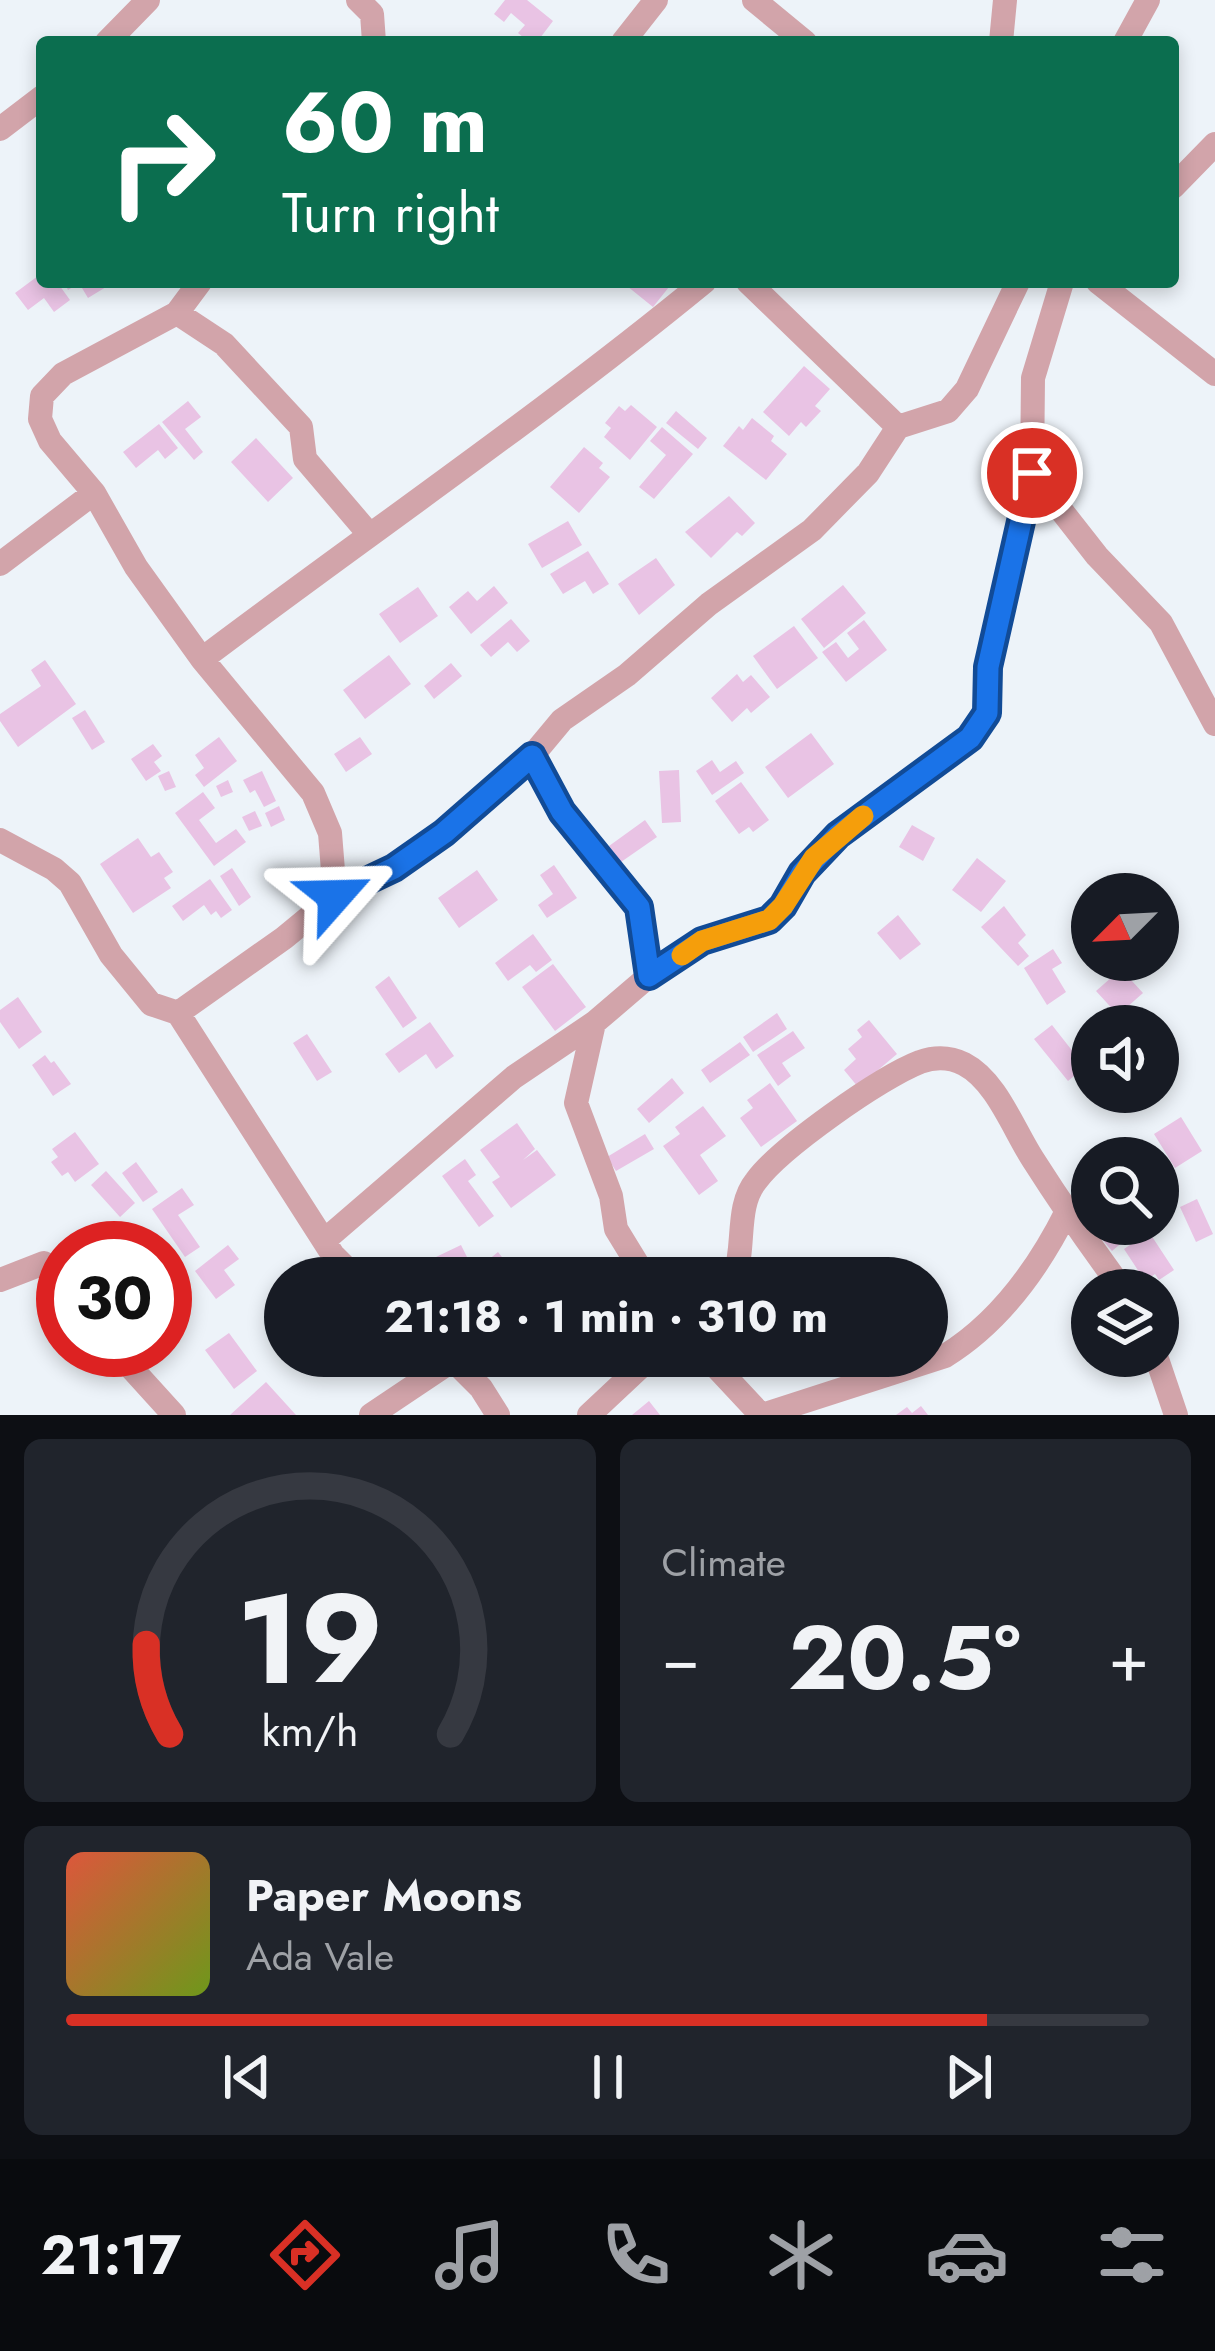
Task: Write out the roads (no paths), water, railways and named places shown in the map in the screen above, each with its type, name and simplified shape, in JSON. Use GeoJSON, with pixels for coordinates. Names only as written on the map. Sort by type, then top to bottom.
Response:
{"type":"FeatureCollection","features":[{"type":"Feature","properties":{"kind":"street"},"geometry":{"type":"LineString","coordinates":[[113,36],[148,0]]}},
{"type":"Feature","properties":{"kind":"street"},"geometry":{"type":"LineString","coordinates":[[358,0],[372,14],[374,36]]}},
{"type":"Feature","properties":{"kind":"street"},"geometry":{"type":"LineString","coordinates":[[627,36],[656,0]]}},
{"type":"Feature","properties":{"kind":"street"},"geometry":{"type":"LineString","coordinates":[[754,0],[798,36]]}},
{"type":"Feature","properties":{"kind":"street"},"geometry":{"type":"LineString","coordinates":[[1002,36],[1005,0]]}},
{"type":"Feature","properties":{"kind":"street"},"geometry":{"type":"LineString","coordinates":[[1128,36],[1148,0]]}},
{"type":"Feature","properties":{"kind":"street"},"geometry":{"type":"LineString","coordinates":[[0,129],[36,102]]}},
{"type":"Feature","properties":{"kind":"street"},"geometry":{"type":"LineString","coordinates":[[1179,181],[1215,144]]}},
{"type":"Feature","properties":{"kind":"street"},"geometry":{"type":"LineString","coordinates":[[196,288],[177,313],[63,374],[42,396],[38,411],[50,441],[94,493],[136,567],[202,658],[313,793],[330,832],[335,896]]}},
{"type":"Feature","properties":{"kind":"street"},"geometry":{"type":"LineString","coordinates":[[202,658],[534,417],[696,288]]}},
{"type":"Feature","properties":{"kind":"street"},"geometry":{"type":"LineString","coordinates":[[754,288],[898,427]]}},
{"type":"Feature","properties":{"kind":"street"},"geometry":{"type":"LineString","coordinates":[[178,1013],[335,896],[394,868],[444,833],[532,756],[562,721],[627,675],[709,604],[812,530],[868,473],[898,427],[948,411],[967,389],[1015,288]]}},
{"type":"Feature","properties":{"kind":"street"},"geometry":{"type":"LineString","coordinates":[[326,1239],[514,1077],[595,1023],[649,976],[702,941],[769,920],[802,873],[838,835],[970,738],[987,713],[988,667],[1032,473],[1034,378],[1060,288]]}},
{"type":"Feature","properties":{"kind":"street"},"geometry":{"type":"LineString","coordinates":[[1106,288],[1215,374]]}},
{"type":"Feature","properties":{"kind":"street"},"geometry":{"type":"LineString","coordinates":[[177,313],[224,344],[301,427],[305,458],[369,533]]}},
{"type":"Feature","properties":{"kind":"street"},"geometry":{"type":"LineString","coordinates":[[1032,473],[1097,556],[1161,623],[1215,724]]}},
{"type":"Feature","properties":{"kind":"street"},"geometry":{"type":"LineString","coordinates":[[0,563],[94,493]]}},
{"type":"Feature","properties":{"kind":"street"},"geometry":{"type":"LineString","coordinates":[[532,756],[562,812],[639,907],[649,976]]}},
{"type":"Feature","properties":{"kind":"street"},"geometry":{"type":"LineString","coordinates":[[0,840],[70,883],[111,955],[151,1004],[178,1013],[335,1257]]}},
{"type":"Feature","properties":{"kind":"street"},"geometry":{"type":"LineString","coordinates":[[595,1023],[576,1103],[611,1196],[616,1229],[633,1257]]}},
{"type":"Feature","properties":{"kind":"street"},"geometry":{"type":"LineString","coordinates":[[739,1257],[744,1206],[754,1182],[786,1150],[922,1061],[944,1057],[967,1065],[989,1087],[1108,1269]]}},
{"type":"Feature","properties":{"kind":"street"},"geometry":{"type":"LineString","coordinates":[[726,1377],[762,1415],[945,1357],[972,1339],[1043,1258],[1066,1211]]}},
{"type":"Feature","properties":{"kind":"street"},"geometry":{"type":"LineString","coordinates":[[0,1280],[36,1266]]}},
{"type":"Feature","properties":{"kind":"street"},"geometry":{"type":"LineString","coordinates":[[140,1377],[174,1415]]}},
{"type":"Feature","properties":{"kind":"street"},"geometry":{"type":"LineString","coordinates":[[371,1415],[424,1377]]}},
{"type":"Feature","properties":{"kind":"street"},"geometry":{"type":"LineString","coordinates":[[470,1377],[498,1415]]}},
{"type":"Feature","properties":{"kind":"street"},"geometry":{"type":"LineString","coordinates":[[589,1415],[630,1377]]}},
{"type":"Feature","properties":{"kind":"street"},"geometry":{"type":"LineString","coordinates":[[1163,1377],[1176,1415]]}}]}
